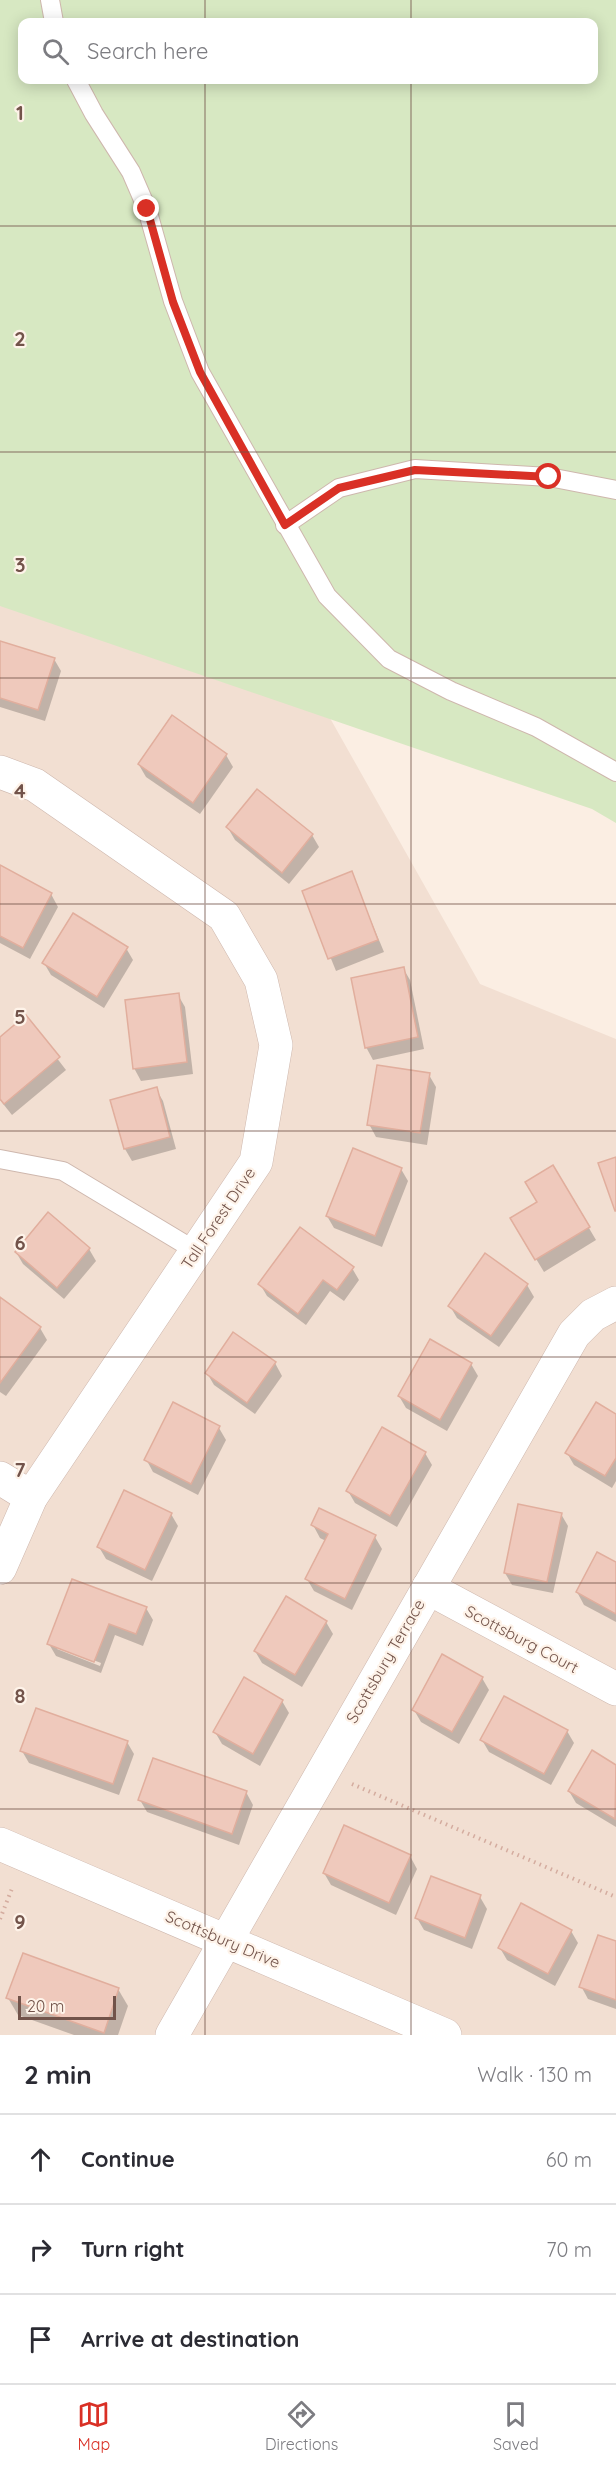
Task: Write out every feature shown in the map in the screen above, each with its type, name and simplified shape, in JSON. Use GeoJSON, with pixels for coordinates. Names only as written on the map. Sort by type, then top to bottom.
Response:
{"type":"FeatureCollection","features":[{"type":"Feature","properties":{"kind":"street","name":"Tall Forest Drive"},"geometry":{"type":"LineString","coordinates":[[0,772],[35,785],[224,916],[261,980],[276,1045],[256,1162],[31,1497],[0,1568]]}},
{"type":"Feature","properties":{"kind":"street","name":"Scottsbury Terrace"},"geometry":{"type":"LineString","coordinates":[[172,2035],[574,1334],[593,1315],[616,1303]]}},
{"type":"Feature","properties":{"kind":"street"},"geometry":{"type":"LineString","coordinates":[[0,1478],[31,1497]]}},
{"type":"Feature","properties":{"kind":"street","name":"Scottsburg Court"},"geometry":{"type":"LineString","coordinates":[[428,1588],[616,1689]]}},
{"type":"Feature","properties":{"kind":"street","name":"Scottsbury Drive"},"geometry":{"type":"LineString","coordinates":[[0,1844],[445,2035]]}},
{"type":"Feature","properties":{"kind":"lane"},"geometry":{"type":"LineString","coordinates":[[50,0],[53,18]]}},
{"type":"Feature","properties":{"kind":"lane"},"geometry":{"type":"LineString","coordinates":[[78,84],[94,114],[131,172],[147,209],[173,302],[200,372],[327,596],[389,659],[451,691],[536,727],[616,772]]}},
{"type":"Feature","properties":{"kind":"lane"},"geometry":{"type":"LineString","coordinates":[[285,525],[339,488],[415,470],[549,477],[616,490]]}},
{"type":"Feature","properties":{"kind":"lane"},"geometry":{"type":"LineString","coordinates":[[0,1158],[63,1171],[196,1251]]}},
{"type":"Feature","properties":{"kind":"path"},"geometry":{"type":"LineString","coordinates":[[322,1771],[616,1897]]}},
{"type":"Feature","properties":{"kind":"shaded area"},"geometry":{"type":"Polygon","coordinates":[[[0,557],[282,633],[480,984],[616,1039],[616,2035],[0,2035],[0,557]]]}},
{"type":"Feature","properties":{"kind":"green space"},"geometry":{"type":"Polygon","coordinates":[[[0,0],[616,0],[616,823],[592,809],[0,606],[0,0]]]}},
{"type":"Feature","properties":{"kind":"building"},"geometry":{"type":"Polygon","coordinates":[[[0,641],[55,658],[38,710],[0,698],[0,641]]]}},
{"type":"Feature","properties":{"kind":"building"},"geometry":{"type":"Polygon","coordinates":[[[172,715],[227,754],[193,803],[138,764],[172,715]]]}},
{"type":"Feature","properties":{"kind":"building"},"geometry":{"type":"Polygon","coordinates":[[[257,789],[313,834],[282,873],[226,827],[257,789]]]}},
{"type":"Feature","properties":{"kind":"building"},"geometry":{"type":"Polygon","coordinates":[[[0,865],[52,893],[23,948],[0,936],[0,865]]]}},
{"type":"Feature","properties":{"kind":"building"},"geometry":{"type":"Polygon","coordinates":[[[352,871],[378,940],[328,959],[302,891],[352,871]]]}},
{"type":"Feature","properties":{"kind":"building"},"geometry":{"type":"Polygon","coordinates":[[[73,913],[128,947],[97,997],[42,963],[73,913]]]}},
{"type":"Feature","properties":{"kind":"building"},"geometry":{"type":"Polygon","coordinates":[[[404,967],[418,1037],[365,1048],[351,978],[404,967]]]}},
{"type":"Feature","properties":{"kind":"building"},"geometry":{"type":"Polygon","coordinates":[[[179,993],[187,1062],[133,1069],[125,1000],[179,993]]]}},
{"type":"Feature","properties":{"kind":"building"},"geometry":{"type":"Polygon","coordinates":[[[26,1015],[60,1057],[4,1104],[0,1099],[0,1037],[26,1015]]]}},
{"type":"Feature","properties":{"kind":"building"},"geometry":{"type":"Polygon","coordinates":[[[377,1065],[430,1073],[420,1133],[367,1125],[377,1065]]]}},
{"type":"Feature","properties":{"kind":"building"},"geometry":{"type":"Polygon","coordinates":[[[157,1087],[170,1137],[124,1149],[110,1100],[157,1087]]]}},
{"type":"Feature","properties":{"kind":"building"},"geometry":{"type":"Polygon","coordinates":[[[353,1148],[402,1168],[375,1236],[326,1216],[353,1148]]]}},
{"type":"Feature","properties":{"kind":"building"},"geometry":{"type":"Polygon","coordinates":[[[616,1157],[616,1211],[615,1211],[598,1163],[616,1157]]]}},
{"type":"Feature","properties":{"kind":"building"},"geometry":{"type":"Polygon","coordinates":[[[553,1165],[590,1227],[535,1260],[510,1218],[537,1202],[525,1182],[553,1165]]]}},
{"type":"Feature","properties":{"kind":"building"},"geometry":{"type":"Polygon","coordinates":[[[48,1212],[90,1248],[57,1288],[15,1252],[48,1212]]]}},
{"type":"Feature","properties":{"kind":"building"},"geometry":{"type":"Polygon","coordinates":[[[300,1227],[354,1267],[337,1290],[323,1280],[298,1314],[258,1284],[300,1227]]]}},
{"type":"Feature","properties":{"kind":"building"},"geometry":{"type":"Polygon","coordinates":[[[485,1253],[528,1284],[491,1336],[448,1306],[485,1253]]]}},
{"type":"Feature","properties":{"kind":"building"},"geometry":{"type":"Polygon","coordinates":[[[0,1297],[41,1327],[0,1383],[0,1297]]]}},
{"type":"Feature","properties":{"kind":"building"},"geometry":{"type":"Polygon","coordinates":[[[233,1332],[276,1362],[247,1403],[205,1373],[233,1332]]]}},
{"type":"Feature","properties":{"kind":"building"},"geometry":{"type":"Polygon","coordinates":[[[430,1339],[472,1363],[440,1420],[398,1396],[430,1339]]]}},
{"type":"Feature","properties":{"kind":"building"},"geometry":{"type":"Polygon","coordinates":[[[173,1402],[220,1426],[191,1484],[144,1460],[173,1402]]]}},
{"type":"Feature","properties":{"kind":"building"},"geometry":{"type":"Polygon","coordinates":[[[596,1402],[616,1414],[616,1458],[605,1476],[565,1453],[596,1402]]]}},
{"type":"Feature","properties":{"kind":"building"},"geometry":{"type":"Polygon","coordinates":[[[382,1427],[426,1452],[390,1516],[346,1491],[382,1427]]]}},
{"type":"Feature","properties":{"kind":"building"},"geometry":{"type":"Polygon","coordinates":[[[124,1490],[172,1513],[145,1570],[97,1547],[124,1490]]]}},
{"type":"Feature","properties":{"kind":"building"},"geometry":{"type":"Polygon","coordinates":[[[518,1504],[562,1513],[547,1582],[504,1573],[518,1504]]]}},
{"type":"Feature","properties":{"kind":"building"},"geometry":{"type":"Polygon","coordinates":[[[319,1508],[376,1535],[345,1599],[305,1579],[328,1534],[311,1525],[319,1508]]]}},
{"type":"Feature","properties":{"kind":"building"},"geometry":{"type":"Polygon","coordinates":[[[597,1552],[616,1562],[616,1614],[576,1592],[597,1552]]]}},
{"type":"Feature","properties":{"kind":"building"},"geometry":{"type":"Polygon","coordinates":[[[72,1579],[147,1607],[136,1634],[109,1624],[94,1662],[47,1644],[72,1579]]]}},
{"type":"Feature","properties":{"kind":"building"},"geometry":{"type":"Polygon","coordinates":[[[286,1596],[327,1621],[295,1675],[254,1651],[286,1596]]]}},
{"type":"Feature","properties":{"kind":"building"},"geometry":{"type":"Polygon","coordinates":[[[442,1654],[483,1677],[452,1732],[412,1710],[442,1654]]]}},
{"type":"Feature","properties":{"kind":"building"},"geometry":{"type":"Polygon","coordinates":[[[244,1677],[283,1700],[253,1754],[213,1732],[244,1677]]]}},
{"type":"Feature","properties":{"kind":"building"},"geometry":{"type":"Polygon","coordinates":[[[504,1696],[568,1730],[544,1774],[480,1740],[504,1696]]]}},
{"type":"Feature","properties":{"kind":"building"},"geometry":{"type":"Polygon","coordinates":[[[36,1708],[128,1741],[113,1784],[20,1751],[36,1708]]]}},
{"type":"Feature","properties":{"kind":"building"},"geometry":{"type":"Polygon","coordinates":[[[592,1750],[616,1765],[615,1819],[568,1791],[592,1750]]]}},
{"type":"Feature","properties":{"kind":"building"},"geometry":{"type":"Polygon","coordinates":[[[153,1758],[247,1791],[232,1834],[138,1800],[153,1758]]]}},
{"type":"Feature","properties":{"kind":"building"},"geometry":{"type":"Polygon","coordinates":[[[344,1825],[411,1855],[389,1903],[323,1873],[344,1825]]]}},
{"type":"Feature","properties":{"kind":"building"},"geometry":{"type":"Polygon","coordinates":[[[431,1876],[481,1895],[465,1938],[415,1918],[431,1876]]]}},
{"type":"Feature","properties":{"kind":"building"},"geometry":{"type":"Polygon","coordinates":[[[521,1903],[572,1930],[548,1974],[498,1948],[521,1903]]]}},
{"type":"Feature","properties":{"kind":"building"},"geometry":{"type":"Polygon","coordinates":[[[598,1935],[616,1941],[616,2000],[579,1987],[598,1935]]]}},
{"type":"Feature","properties":{"kind":"building"},"geometry":{"type":"Polygon","coordinates":[[[23,1953],[119,1988],[104,2033],[6,1998],[23,1953]]]}},
{"type":"Feature","properties":{"kind":"route"},"geometry":{"type":"LineString","coordinates":[[147,209],[173,302],[200,372],[285,525],[339,488],[415,470],[549,477]]}}]}
